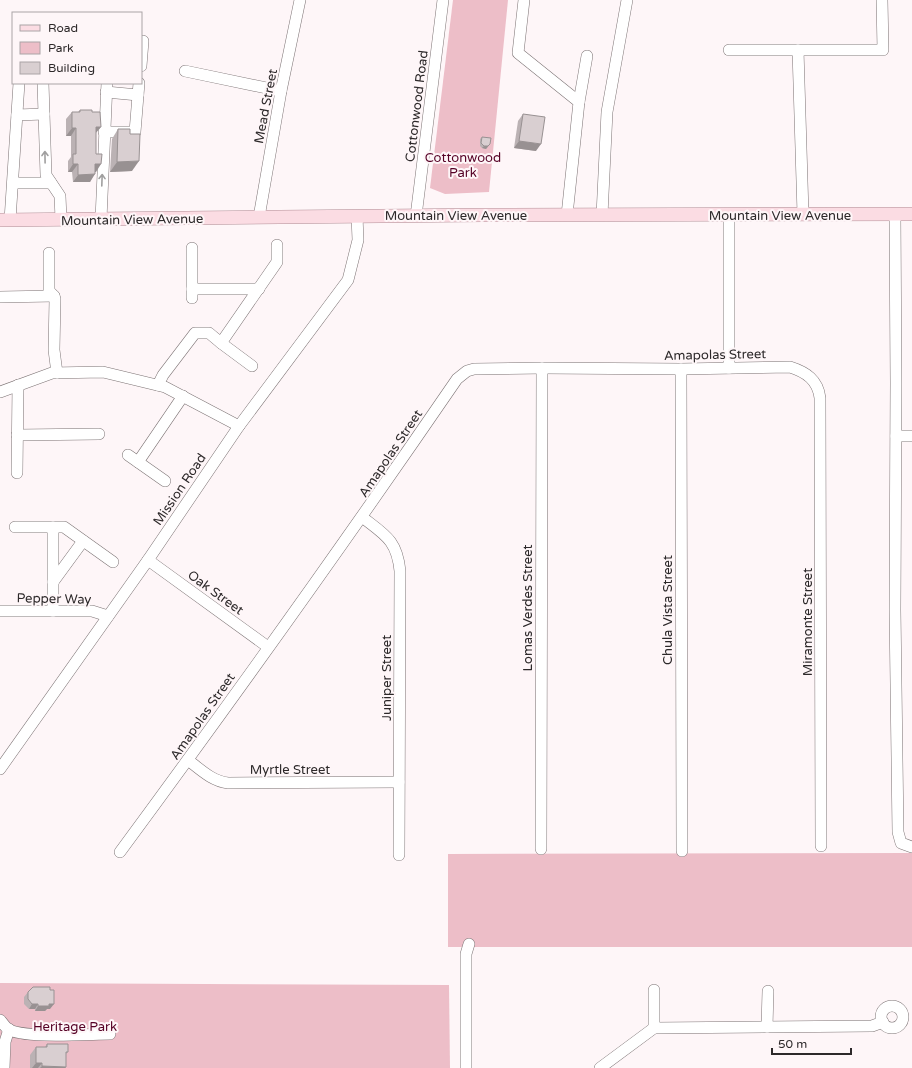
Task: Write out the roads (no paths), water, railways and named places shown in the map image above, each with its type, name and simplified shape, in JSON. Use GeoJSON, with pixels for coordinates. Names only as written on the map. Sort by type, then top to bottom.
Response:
{"type":"FeatureCollection","features":[{"type":"Feature","properties":{"kind":"main road","name":"Mountain View Avenue"},"geometry":{"type":"LineString","coordinates":[[5,220],[357,216],[912,214]]}},
{"type":"Feature","properties":{"kind":"street","name":"Mead Street"},"geometry":{"type":"LineString","coordinates":[[259,217],[281,91],[300,0]]}},
{"type":"Feature","properties":{"kind":"street","name":"Cottonwood Road"},"geometry":{"type":"LineString","coordinates":[[416,216],[443,0]]}},
{"type":"Feature","properties":{"kind":"street"},"geometry":{"type":"LineString","coordinates":[[524,0],[518,53],[578,102]]}},
{"type":"Feature","properties":{"kind":"street"},"geometry":{"type":"LineString","coordinates":[[602,215],[607,112],[627,0]]}},
{"type":"Feature","properties":{"kind":"street"},"geometry":{"type":"LineString","coordinates":[[729,50],[883,50],[882,0]]}},
{"type":"Feature","properties":{"kind":"street"},"geometry":{"type":"LineString","coordinates":[[142,42],[142,54]]}},
{"type":"Feature","properties":{"kind":"street"},"geometry":{"type":"LineString","coordinates":[[798,50],[802,214]]}},
{"type":"Feature","properties":{"kind":"street"},"geometry":{"type":"LineString","coordinates":[[567,215],[578,102],[588,56]]}},
{"type":"Feature","properties":{"kind":"street"},"geometry":{"type":"LineString","coordinates":[[185,71],[281,91]]}},
{"type":"Feature","properties":{"kind":"street"},"geometry":{"type":"LineString","coordinates":[[5,220],[13,183],[20,84]]}},
{"type":"Feature","properties":{"kind":"street"},"geometry":{"type":"LineString","coordinates":[[43,84],[46,175],[60,196],[61,219]]}},
{"type":"Feature","properties":{"kind":"street"},"geometry":{"type":"LineString","coordinates":[[104,132],[135,132],[140,84]]}},
{"type":"Feature","properties":{"kind":"street"},"geometry":{"type":"LineString","coordinates":[[101,219],[107,88],[138,95]]}},
{"type":"Feature","properties":{"kind":"street"},"geometry":{"type":"LineString","coordinates":[[17,115],[44,114]]}},
{"type":"Feature","properties":{"kind":"street"},"geometry":{"type":"LineString","coordinates":[[13,183],[51,183]]}},
{"type":"Feature","properties":{"kind":"street"},"geometry":{"type":"LineString","coordinates":[[895,214],[895,610],[898,832],[901,843],[905,846],[912,847]]}},
{"type":"Feature","properties":{"kind":"street"},"geometry":{"type":"LineString","coordinates":[[729,215],[729,368]]}},
{"type":"Feature","properties":{"kind":"street","name":"Mission Road"},"geometry":{"type":"LineString","coordinates":[[0,769],[148,560],[239,426],[348,280],[358,240],[357,216]]}},
{"type":"Feature","properties":{"kind":"street"},"geometry":{"type":"LineString","coordinates":[[221,343],[277,262],[277,245]]}},
{"type":"Feature","properties":{"kind":"street"},"geometry":{"type":"LineString","coordinates":[[192,248],[192,294],[259,289]]}},
{"type":"Feature","properties":{"kind":"street"},"geometry":{"type":"LineString","coordinates":[[48,253],[48,291],[54,296]]}},
{"type":"Feature","properties":{"kind":"street"},"geometry":{"type":"LineString","coordinates":[[0,296],[54,296]]}},
{"type":"Feature","properties":{"kind":"street"},"geometry":{"type":"LineString","coordinates":[[54,296],[54,350],[57,373]]}},
{"type":"Feature","properties":{"kind":"street"},"geometry":{"type":"LineString","coordinates":[[158,385],[163,375],[195,334],[209,333],[252,366]]}},
{"type":"Feature","properties":{"kind":"street","name":"Amapolas Street"},"geometry":{"type":"LineString","coordinates":[[120,852],[188,760],[362,517],[461,375],[474,369],[681,369],[790,367],[809,376],[817,384],[820,398]]}},
{"type":"Feature","properties":{"kind":"street","name":"Lomas Verdes Street"},"geometry":{"type":"LineString","coordinates":[[540,849],[542,368]]}},
{"type":"Feature","properties":{"kind":"street","name":"Chula Vista Street"},"geometry":{"type":"LineString","coordinates":[[681,369],[682,851]]}},
{"type":"Feature","properties":{"kind":"street"},"geometry":{"type":"LineString","coordinates":[[0,392],[52,373],[103,372],[165,387],[239,426]]}},
{"type":"Feature","properties":{"kind":"street"},"geometry":{"type":"LineString","coordinates":[[17,474],[18,385]]}},
{"type":"Feature","properties":{"kind":"street"},"geometry":{"type":"LineString","coordinates":[[138,462],[183,396]]}},
{"type":"Feature","properties":{"kind":"street","name":"Miramonte Street"},"geometry":{"type":"LineString","coordinates":[[820,398],[821,846]]}},
{"type":"Feature","properties":{"kind":"street"},"geometry":{"type":"LineString","coordinates":[[17,435],[99,434]]}},
{"type":"Feature","properties":{"kind":"street"},"geometry":{"type":"LineString","coordinates":[[896,436],[912,436]]}},
{"type":"Feature","properties":{"kind":"street"},"geometry":{"type":"LineString","coordinates":[[128,455],[165,481]]}},
{"type":"Feature","properties":{"kind":"street","name":"Juniper Street"},"geometry":{"type":"LineString","coordinates":[[362,517],[387,536],[392,542],[399,560],[399,854]]}},
{"type":"Feature","properties":{"kind":"street"},"geometry":{"type":"LineString","coordinates":[[15,528],[64,528],[113,562]]}},
{"type":"Feature","properties":{"kind":"street"},"geometry":{"type":"LineString","coordinates":[[53,528],[53,611]]}},
{"type":"Feature","properties":{"kind":"street"},"geometry":{"type":"LineString","coordinates":[[53,582],[82,541]]}},
{"type":"Feature","properties":{"kind":"street","name":"Oak Street"},"geometry":{"type":"LineString","coordinates":[[148,560],[268,647]]}},
{"type":"Feature","properties":{"kind":"street","name":"Pepper Way"},"geometry":{"type":"LineString","coordinates":[[0,611],[92,611],[108,616]]}},
{"type":"Feature","properties":{"kind":"street","name":"Myrtle Street"},"geometry":{"type":"LineString","coordinates":[[188,760],[213,779],[228,783],[399,782]]}},
{"type":"Feature","properties":{"kind":"street"},"geometry":{"type":"LineString","coordinates":[[466,1068],[466,954],[469,944]]}},
{"type":"Feature","properties":{"kind":"street"},"geometry":{"type":"LineString","coordinates":[[654,990],[654,1028]]}},
{"type":"Feature","properties":{"kind":"street"},"geometry":{"type":"LineString","coordinates":[[767,1027],[768,991]]}},
{"type":"Feature","properties":{"kind":"street"},"geometry":{"type":"LineString","coordinates":[[896,1006],[902,1011],[908,1012],[901,1024],[894,1028],[888,1027],[883,1022],[882,1015],[885,1008],[896,1006]]}},
{"type":"Feature","properties":{"kind":"street"},"geometry":{"type":"LineString","coordinates":[[0,1020],[9,1029],[18,1033],[34,1035],[110,1034]]}},
{"type":"Feature","properties":{"kind":"street"},"geometry":{"type":"LineString","coordinates":[[600,1068],[654,1028],[872,1026],[883,1022]]}},
{"type":"Feature","properties":{"kind":"street"},"geometry":{"type":"LineString","coordinates":[[4,1068],[5,1042],[9,1029]]}},
{"type":"Feature","properties":{"kind":"park label","name":"Cottonwood Park"},"geometry":{"type":"Point","coordinates":[463,164]}},
{"type":"Feature","properties":{"kind":"park label","name":"Heritage Park"},"geometry":{"type":"Point","coordinates":[75,1026]}}]}
